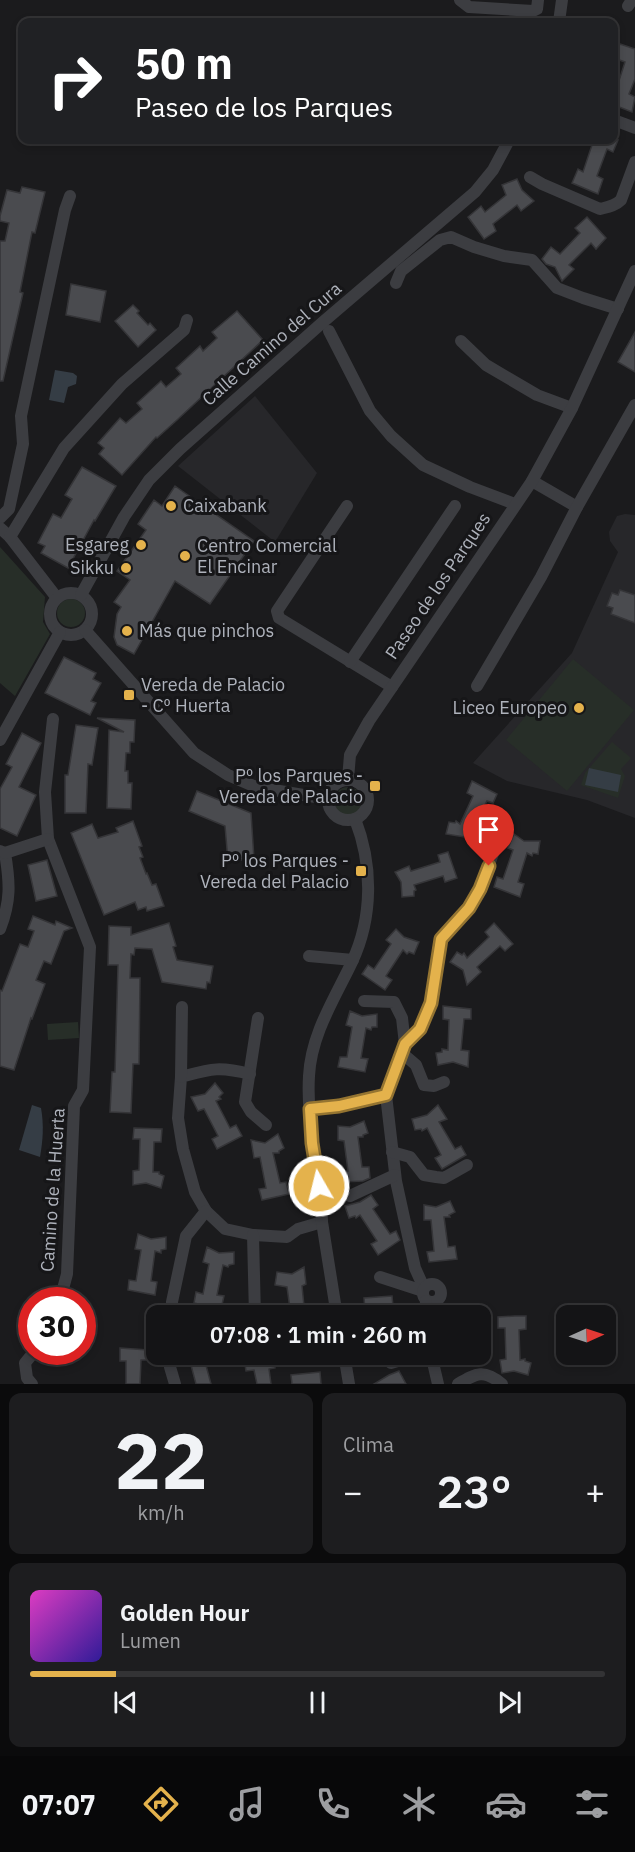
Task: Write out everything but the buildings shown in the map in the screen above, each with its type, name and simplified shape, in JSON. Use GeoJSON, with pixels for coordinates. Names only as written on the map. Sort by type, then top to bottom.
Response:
{"type":"FeatureCollection","features":[{"type":"Feature","properties":{"kind":"street"},"geometry":{"type":"LineString","coordinates":[[460,0],[469,6],[532,12],[537,9],[538,0]]}},
{"type":"Feature","properties":{"kind":"street"},"geometry":{"type":"LineString","coordinates":[[560,18],[562,0]]}},
{"type":"Feature","properties":{"kind":"street"},"geometry":{"type":"LineString","coordinates":[[618,122],[635,128]]}},
{"type":"Feature","properties":{"kind":"street","name":"Calle Camino del Cura"},"geometry":{"type":"LineString","coordinates":[[81,595],[124,517],[149,480],[180,449],[306,338],[476,192],[493,170],[507,144]]}},
{"type":"Feature","properties":{"kind":"street"},"geometry":{"type":"LineString","coordinates":[[530,177],[600,209],[610,207],[621,200],[635,162]]}},
{"type":"Feature","properties":{"kind":"street"},"geometry":{"type":"LineString","coordinates":[[0,518],[9,509],[22,444],[21,416],[65,210],[70,196]]}},
{"type":"Feature","properties":{"kind":"street"},"geometry":{"type":"LineString","coordinates":[[396,283],[401,272],[440,240],[451,237],[504,256],[532,260],[557,288],[618,309]]}},
{"type":"Feature","properties":{"kind":"street","name":"Paseo de los Parques"},"geometry":{"type":"LineString","coordinates":[[348,779],[350,755],[369,721],[532,481],[572,408],[635,271]]}},
{"type":"Feature","properties":{"kind":"street"},"geometry":{"type":"LineString","coordinates":[[10,537],[64,448],[122,384],[183,330],[187,320]]}},
{"type":"Feature","properties":{"kind":"street","name":"Paseo de los Parques"},"geometry":{"type":"LineString","coordinates":[[329,331],[370,411],[391,436],[423,465],[515,504]]}},
{"type":"Feature","properties":{"kind":"street"},"geometry":{"type":"LineString","coordinates":[[461,341],[486,365],[537,395],[572,408]]}},
{"type":"Feature","properties":{"kind":"street"},"geometry":{"type":"LineString","coordinates":[[477,686],[541,577],[577,507],[635,405]]}},
{"type":"Feature","properties":{"kind":"street"},"geometry":{"type":"LineString","coordinates":[[532,481],[577,507]]}},
{"type":"Feature","properties":{"kind":"street","name":"Paseo de los Parques"},"geometry":{"type":"LineString","coordinates":[[347,506],[277,611],[279,618],[392,687]]}},
{"type":"Feature","properties":{"kind":"street","name":"Paseo de los Parques"},"geometry":{"type":"LineString","coordinates":[[350,662],[455,506]]}},
{"type":"Feature","properties":{"kind":"street"},"geometry":{"type":"LineString","coordinates":[[0,528],[10,537],[57,598]]}},
{"type":"Feature","properties":{"kind":"street"},"geometry":{"type":"LineString","coordinates":[[65,594],[81,595],[92,607],[93,616],[90,624],[77,634],[69,635],[60,632],[51,620],[52,604],[65,594]]}},
{"type":"Feature","properties":{"kind":"street"},"geometry":{"type":"LineString","coordinates":[[85,630],[194,753],[228,775],[256,787],[327,799]]}},
{"type":"Feature","properties":{"kind":"street"},"geometry":{"type":"LineString","coordinates":[[0,740],[60,632]]}},
{"type":"Feature","properties":{"kind":"street","name":"Camino de la Huerta"},"geometry":{"type":"LineString","coordinates":[[52,719],[45,792],[48,839],[90,947],[83,1090],[74,1106],[67,1274],[64,1287]]}},
{"type":"Feature","properties":{"kind":"street"},"geometry":{"type":"LineString","coordinates":[[348,779],[361,784],[366,790],[368,804],[366,810],[355,819],[342,820],[328,806],[327,799],[332,787],[348,779]]}},
{"type":"Feature","properties":{"kind":"street"},"geometry":{"type":"LineString","coordinates":[[335,1305],[312,1143],[309,1076],[315,1043],[325,1016],[353,960],[365,925],[368,871],[362,838],[355,819]]}},
{"type":"Feature","properties":{"kind":"street"},"geometry":{"type":"LineString","coordinates":[[403,1048],[420,1029],[431,1003],[441,939],[469,908],[480,889],[505,821]]}},
{"type":"Feature","properties":{"kind":"street"},"geometry":{"type":"LineString","coordinates":[[0,929],[7,911],[9,880],[2,852],[48,839]]}},
{"type":"Feature","properties":{"kind":"street"},"geometry":{"type":"LineString","coordinates":[[309,956],[353,960]]}},
{"type":"Feature","properties":{"kind":"street"},"geometry":{"type":"LineString","coordinates":[[364,1001],[394,1002],[402,1018],[403,1048],[386,1095],[395,1175],[425,1305]]}},
{"type":"Feature","properties":{"kind":"street"},"geometry":{"type":"LineString","coordinates":[[182,1007],[178,1118],[183,1149],[195,1192],[206,1211],[225,1229],[253,1235],[287,1237],[298,1229],[322,1222]]}},
{"type":"Feature","properties":{"kind":"street"},"geometry":{"type":"LineString","coordinates":[[258,1018],[245,1102],[251,1112],[266,1125]]}},
{"type":"Feature","properties":{"kind":"street"},"geometry":{"type":"LineString","coordinates":[[403,1048],[416,1065],[424,1085],[434,1086],[444,1082]]}},
{"type":"Feature","properties":{"kind":"street"},"geometry":{"type":"LineString","coordinates":[[181,1077],[214,1069],[230,1069],[249,1074]]}},
{"type":"Feature","properties":{"kind":"street"},"geometry":{"type":"LineString","coordinates":[[310,1109],[339,1106],[386,1095]]}},
{"type":"Feature","properties":{"kind":"street"},"geometry":{"type":"LineString","coordinates":[[392,1152],[410,1157],[424,1175],[436,1178],[444,1178],[468,1165]]}},
{"type":"Feature","properties":{"kind":"street"},"geometry":{"type":"LineString","coordinates":[[350,1196],[395,1175]]}},
{"type":"Feature","properties":{"kind":"street"},"geometry":{"type":"LineString","coordinates":[[172,1305],[186,1236],[206,1211]]}},
{"type":"Feature","properties":{"kind":"street"},"geometry":{"type":"LineString","coordinates":[[253,1235],[255,1305]]}},
{"type":"Feature","properties":{"kind":"street"},"geometry":{"type":"LineString","coordinates":[[380,1277],[424,1293]]}},
{"type":"Feature","properties":{"kind":"street"},"geometry":{"type":"LineString","coordinates":[[25,1365],[27,1378],[32,1384]]}},
{"type":"Feature","properties":{"kind":"street"},"geometry":{"type":"LineString","coordinates":[[170,1365],[175,1384]]}},
{"type":"Feature","properties":{"kind":"street"},"geometry":{"type":"LineString","coordinates":[[346,1365],[349,1384]]}},
{"type":"Feature","properties":{"kind":"street"},"geometry":{"type":"LineString","coordinates":[[434,1365],[438,1384]]}},
{"type":"Feature","properties":{"kind":"street"},"geometry":{"type":"LineString","coordinates":[[458,1384],[483,1373],[492,1376],[502,1384]]}},
{"type":"Feature","properties":{"kind":"shaded area"},"geometry":{"type":"Polygon","coordinates":[[[55,370],[73,373],[77,376],[76,384],[68,387],[64,403],[49,400],[55,370]]]}},
{"type":"Feature","properties":{"kind":"shaded area"},"geometry":{"type":"Polygon","coordinates":[[[255,396],[317,473],[275,542],[178,466],[255,396]]]}},
{"type":"Feature","properties":{"kind":"shaded area","name":"Liceo Europeo"},"geometry":{"type":"Polygon","coordinates":[[[635,515],[635,818],[587,800],[507,781],[473,763],[572,653],[618,552],[610,541],[609,532],[617,516],[635,515]]]}},
{"type":"Feature","properties":{"kind":"shaded area"},"geometry":{"type":"Polygon","coordinates":[[[0,547],[45,597],[43,622],[50,634],[15,696],[0,683],[0,547]]]}},
{"type":"Feature","properties":{"kind":"shaded area"},"geometry":{"type":"Polygon","coordinates":[[[71,599],[81,603],[85,613],[81,623],[71,627],[61,623],[57,613],[61,603],[71,599]]]}},
{"type":"Feature","properties":{"kind":"shaded area"},"geometry":{"type":"Polygon","coordinates":[[[573,659],[634,710],[567,791],[506,740],[573,659]]]}},
{"type":"Feature","properties":{"kind":"shaded area"},"geometry":{"type":"Polygon","coordinates":[[[612,742],[631,758],[621,769],[625,776],[618,798],[581,785],[585,773],[612,742]]]}},
{"type":"Feature","properties":{"kind":"shaded area"},"geometry":{"type":"Polygon","coordinates":[[[589,768],[621,775],[618,792],[585,785],[589,768]]]}},
{"type":"Feature","properties":{"kind":"shaded area"},"geometry":{"type":"Polygon","coordinates":[[[348,787],[358,791],[362,801],[358,811],[348,815],[338,811],[334,801],[338,791],[348,787]]]}},
{"type":"Feature","properties":{"kind":"shaded area"},"geometry":{"type":"Polygon","coordinates":[[[78,1022],[79,1038],[48,1040],[47,1024],[78,1022]]]}},
{"type":"Feature","properties":{"kind":"shaded area"},"geometry":{"type":"Polygon","coordinates":[[[32,1105],[41,1108],[43,1120],[40,1157],[19,1150],[32,1105]]]}},
{"type":"Feature","properties":{"kind":"place","name":"Caixabank"},"geometry":{"type":"Point","coordinates":[171,506]}},
{"type":"Feature","properties":{"kind":"place","name":"Esgareg"},"geometry":{"type":"Point","coordinates":[141,545]}},
{"type":"Feature","properties":{"kind":"place","name":"Centro Comercial El Encinar"},"geometry":{"type":"Point","coordinates":[185,556]}},
{"type":"Feature","properties":{"kind":"place","name":"Sikku"},"geometry":{"type":"Point","coordinates":[126,568]}},
{"type":"Feature","properties":{"kind":"place","name":"Más que pinchos"},"geometry":{"type":"Point","coordinates":[127,631]}},
{"type":"Feature","properties":{"kind":"place","name":"Vereda de Palacio - Cº Huerta"},"geometry":{"type":"Point","coordinates":[129,695]}},
{"type":"Feature","properties":{"kind":"place","name":"Liceo Europeo"},"geometry":{"type":"Point","coordinates":[579,708]}},
{"type":"Feature","properties":{"kind":"place","name":"Pº los Parques - Vereda de Palacio"},"geometry":{"type":"Point","coordinates":[375,786]}},
{"type":"Feature","properties":{"kind":"place","name":"Pº los Parques - Vereda del Palacio"},"geometry":{"type":"Point","coordinates":[361,871]}},
{"type":"Feature","properties":{"kind":"route"},"geometry":{"type":"LineString","coordinates":[[319,1186],[312,1143],[310,1109],[339,1106],[386,1095],[405,1044],[420,1029],[431,1003],[441,939],[469,908],[489,866]]}}]}
